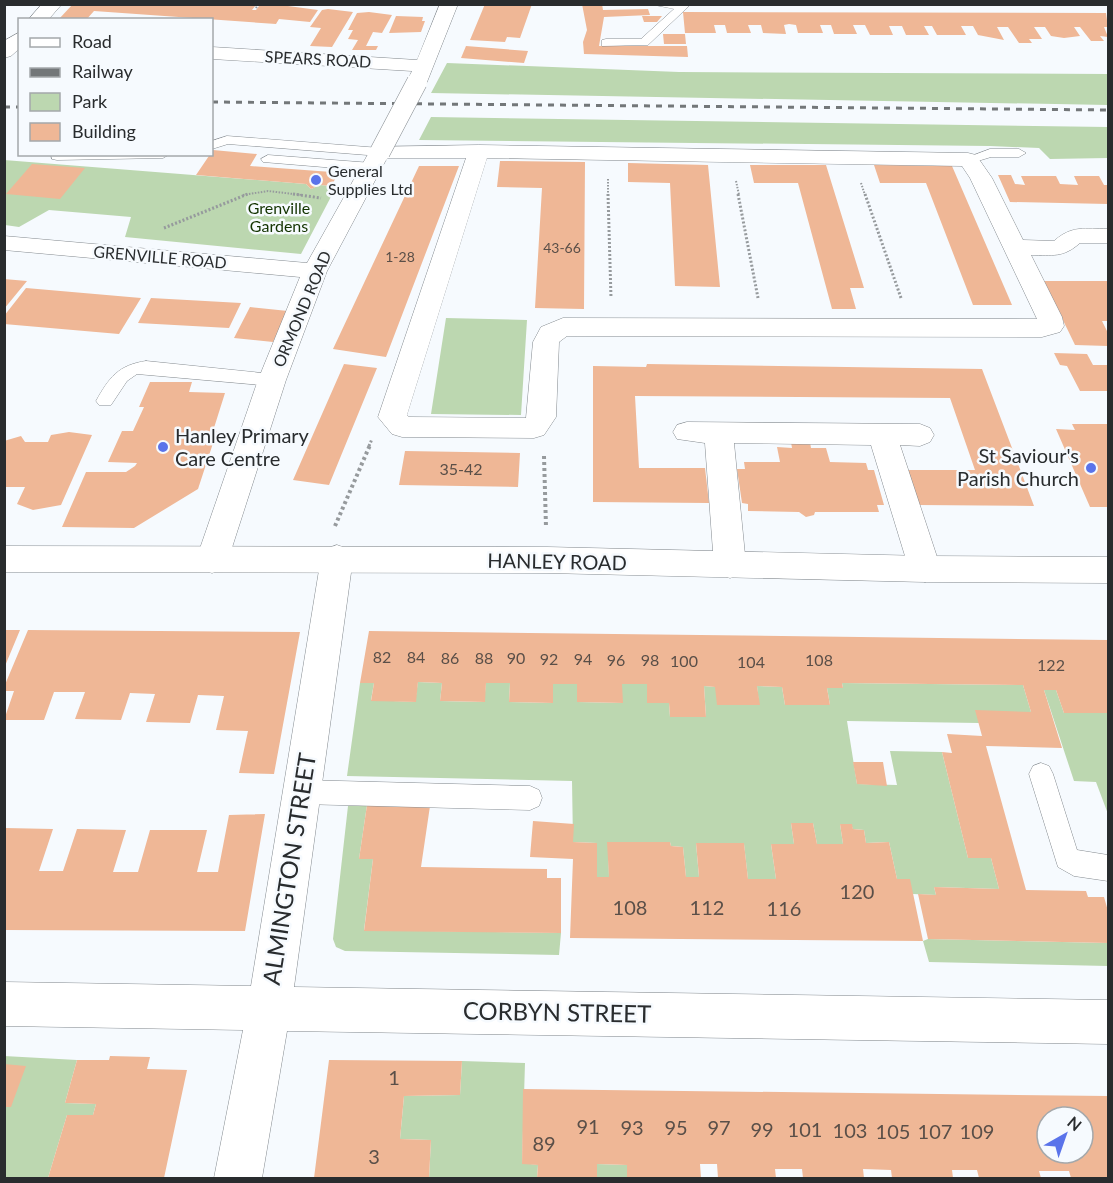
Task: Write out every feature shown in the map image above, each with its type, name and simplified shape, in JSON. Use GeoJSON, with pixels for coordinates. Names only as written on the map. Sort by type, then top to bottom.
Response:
{"type":"FeatureCollection","features":[{"type":"Feature","properties":{"kind":"street"},"geometry":{"type":"LineString","coordinates":[[39,18],[53,4]]}},
{"type":"Feature","properties":{"kind":"street","name":"ORMOND ROAD"},"geometry":{"type":"LineString","coordinates":[[212,560],[272,380],[315,271],[421,74],[449,4]]}},
{"type":"Feature","properties":{"kind":"street","name":"SPEARS ROAD"},"geometry":{"type":"LineString","coordinates":[[213,53],[421,74]]}},
{"type":"Feature","properties":{"kind":"street"},"geometry":{"type":"LineString","coordinates":[[376,159],[479,151],[608,151],[968,160],[981,178],[1051,326],[1042,328],[563,327],[550,333],[546,342],[542,417],[534,428],[402,427],[392,417],[479,151]]}},
{"type":"Feature","properties":{"kind":"street"},"geometry":{"type":"LineString","coordinates":[[1014,247],[1060,248],[1074,236],[1108,236]]}},
{"type":"Feature","properties":{"kind":"street","name":"GRENVILLE ROAD"},"geometry":{"type":"LineString","coordinates":[[4,243],[315,271]]}},
{"type":"Feature","properties":{"kind":"street"},"geometry":{"type":"LineString","coordinates":[[687,432],[920,435]]}},
{"type":"Feature","properties":{"kind":"street"},"geometry":{"type":"LineString","coordinates":[[719,434],[730,565]]}},
{"type":"Feature","properties":{"kind":"street"},"geometry":{"type":"LineString","coordinates":[[882,435],[925,569]]}},
{"type":"Feature","properties":{"kind":"street","name":"HANLEY ROAD"},"geometry":{"type":"LineString","coordinates":[[4,559],[212,560],[340,544],[547,560],[925,569],[1108,570]]}},
{"type":"Feature","properties":{"kind":"street","name":"ALMINGTON STREET"},"geometry":{"type":"LineString","coordinates":[[238,1179],[269,1008],[340,544]]}},
{"type":"Feature","properties":{"kind":"street","name":"CORBYN STREET"},"geometry":{"type":"LineString","coordinates":[[4,1005],[1108,1022]]}},
{"type":"Feature","properties":{"kind":"lane"},"geometry":{"type":"LineString","coordinates":[[655,4],[684,5]]}},
{"type":"Feature","properties":{"kind":"lane"},"geometry":{"type":"LineString","coordinates":[[606,43],[644,42],[684,5]]}},
{"type":"Feature","properties":{"kind":"lane"},"geometry":{"type":"LineString","coordinates":[[213,145],[227,140],[376,159]]}},
{"type":"Feature","properties":{"kind":"lane"},"geometry":{"type":"LineString","coordinates":[[968,160],[990,153],[1020,153]]}},
{"type":"Feature","properties":{"kind":"lane"},"geometry":{"type":"LineString","coordinates":[[268,159],[376,159]]}},
{"type":"Feature","properties":{"kind":"lane"},"geometry":{"type":"LineString","coordinates":[[105,400],[119,376],[133,368],[146,367],[272,380]]}},
{"type":"Feature","properties":{"kind":"lane"},"geometry":{"type":"LineString","coordinates":[[1041,774],[1067,858],[1074,863],[1108,868]]}},
{"type":"Feature","properties":{"kind":"lane"},"geometry":{"type":"LineString","coordinates":[[301,792],[530,798]]}},
{"type":"Feature","properties":{"kind":"path"},"geometry":{"type":"LineString","coordinates":[[255,9],[258,4]]}},
{"type":"Feature","properties":{"kind":"path"},"geometry":{"type":"LineString","coordinates":[[608,151],[612,328]]}},
{"type":"Feature","properties":{"kind":"path"},"geometry":{"type":"LineString","coordinates":[[730,154],[764,328]]}},
{"type":"Feature","properties":{"kind":"path"},"geometry":{"type":"LineString","coordinates":[[852,157],[911,328]]}},
{"type":"Feature","properties":{"kind":"path"},"geometry":{"type":"LineString","coordinates":[[163,228],[186,222],[250,194],[262,192],[353,201]]}},
{"type":"Feature","properties":{"kind":"path"},"geometry":{"type":"LineString","coordinates":[[312,206],[317,198]]}},
{"type":"Feature","properties":{"kind":"path"},"geometry":{"type":"LineString","coordinates":[[340,544],[333,530],[374,435],[392,417]]}},
{"type":"Feature","properties":{"kind":"path"},"geometry":{"type":"LineString","coordinates":[[542,417],[547,560]]}},
{"type":"Feature","properties":{"kind":"green space"},"geometry":{"type":"Polygon","coordinates":[[[447,63],[679,72],[1108,74],[1108,105],[431,93],[447,63]]]}},
{"type":"Feature","properties":{"kind":"green space"},"geometry":{"type":"Polygon","coordinates":[[[431,117],[1108,127],[1108,158],[1050,159],[1039,148],[990,146],[419,140],[431,117]]]}},
{"type":"Feature","properties":{"kind":"green space","name":"Grenville Gardens"},"geometry":{"type":"Polygon","coordinates":[[[4,160],[306,184],[311,189],[320,185],[331,186],[334,191],[301,254],[125,237],[131,217],[49,210],[19,227],[5,225],[4,160]]]}},
{"type":"Feature","properties":{"kind":"green space"},"geometry":{"type":"Polygon","coordinates":[[[446,318],[527,320],[521,415],[431,414],[446,318]]]}},
{"type":"Feature","properties":{"kind":"green space"},"geometry":{"type":"Polygon","coordinates":[[[418,682],[442,683],[440,701],[484,702],[486,683],[510,683],[509,702],[553,703],[553,684],[577,684],[578,702],[622,703],[622,684],[647,684],[647,703],[669,703],[670,717],[706,717],[704,686],[715,687],[759,704],[757,686],[782,687],[785,705],[830,705],[827,688],[843,688],[842,683],[1023,685],[1031,712],[979,723],[847,721],[857,784],[897,785],[890,751],[942,752],[968,858],[991,858],[999,889],[934,887],[936,895],[913,894],[897,879],[889,842],[866,843],[864,830],[853,829],[851,824],[840,824],[843,844],[817,844],[813,823],[791,823],[794,844],[771,844],[776,879],[748,879],[744,844],[696,843],[699,877],[686,877],[683,847],[671,846],[670,842],[608,842],[609,877],[597,877],[597,843],[573,842],[572,781],[347,776],[360,683],[374,683],[371,700],[415,702],[418,682]]]}},
{"type":"Feature","properties":{"kind":"green space"},"geometry":{"type":"Polygon","coordinates":[[[1044,690],[1056,690],[1064,713],[1108,713],[1108,814],[1096,782],[1074,781],[1044,690]]]}},
{"type":"Feature","properties":{"kind":"green space"},"geometry":{"type":"Polygon","coordinates":[[[367,805],[359,859],[373,859],[364,930],[561,933],[559,955],[345,951],[336,947],[333,939],[348,806],[367,805]]]}},
{"type":"Feature","properties":{"kind":"green space"},"geometry":{"type":"Polygon","coordinates":[[[928,939],[1108,943],[1108,966],[929,962],[923,941],[928,939]]]}},
{"type":"Feature","properties":{"kind":"green space"},"geometry":{"type":"Polygon","coordinates":[[[4,1056],[77,1060],[65,1103],[96,1104],[93,1115],[67,1115],[48,1178],[5,1178],[4,1056]]]}},
{"type":"Feature","properties":{"kind":"green space"},"geometry":{"type":"Polygon","coordinates":[[[462,1061],[525,1063],[522,1163],[538,1165],[537,1178],[429,1178],[431,1140],[400,1139],[404,1096],[460,1095],[462,1061]]]}},
{"type":"Feature","properties":{"kind":"green space"},"geometry":{"type":"Polygon","coordinates":[[[597,1164],[627,1165],[627,1178],[597,1178],[597,1164]]]}},
{"type":"Feature","properties":{"kind":"building"},"geometry":{"type":"Polygon","coordinates":[[[73,4],[247,4],[256,5],[252,10],[256,10],[259,6],[273,4],[318,10],[310,22],[279,19],[276,24],[94,11],[88,18],[60,18],[73,4]]]}},
{"type":"Feature","properties":{"kind":"building"},"geometry":{"type":"Polygon","coordinates":[[[485,4],[532,4],[520,38],[507,37],[505,42],[470,40],[485,4]]]}},
{"type":"Feature","properties":{"kind":"building"},"geometry":{"type":"Polygon","coordinates":[[[582,4],[602,4],[603,10],[648,9],[650,15],[604,17],[599,46],[687,46],[688,57],[584,54],[583,42],[587,30],[582,4]]]}},
{"type":"Feature","properties":{"kind":"building"},"geometry":{"type":"Polygon","coordinates":[[[322,10],[353,12],[332,47],[310,46],[321,28],[310,27],[322,10]]]}},
{"type":"Feature","properties":{"kind":"building"},"geometry":{"type":"Polygon","coordinates":[[[683,12],[1106,13],[1108,27],[1104,27],[1108,37],[1100,36],[1104,41],[1091,41],[1080,27],[1074,27],[1080,36],[1064,38],[1051,36],[1045,27],[1034,27],[1042,39],[1029,39],[1032,43],[1019,43],[1008,27],[997,27],[1004,40],[978,35],[973,26],[961,26],[966,35],[937,35],[932,26],[924,26],[929,35],[906,35],[902,26],[889,26],[893,35],[870,35],[865,25],[853,25],[857,34],[834,34],[831,25],[820,25],[823,33],[798,33],[796,25],[789,24],[784,25],[786,34],[763,33],[761,25],[748,25],[751,33],[727,33],[725,25],[714,25],[716,33],[685,33],[683,12]]]}},
{"type":"Feature","properties":{"kind":"building"},"geometry":{"type":"Polygon","coordinates":[[[357,13],[392,15],[382,33],[373,32],[366,46],[378,46],[376,50],[352,50],[358,40],[348,39],[353,30],[348,30],[357,13]]]}},
{"type":"Feature","properties":{"kind":"building"},"geometry":{"type":"Polygon","coordinates":[[[396,16],[423,17],[422,21],[425,21],[421,32],[389,33],[396,16]]]}},
{"type":"Feature","properties":{"kind":"building"},"geometry":{"type":"Polygon","coordinates":[[[642,16],[662,16],[657,22],[644,22],[642,16]]]}},
{"type":"Feature","properties":{"kind":"building"},"geometry":{"type":"Polygon","coordinates":[[[663,34],[685,34],[686,44],[664,44],[663,34]]]}},
{"type":"Feature","properties":{"kind":"building"},"geometry":{"type":"Polygon","coordinates":[[[466,46],[528,51],[524,63],[461,58],[466,46]]]}},
{"type":"Feature","properties":{"kind":"building"},"geometry":{"type":"Polygon","coordinates":[[[213,150],[257,154],[250,166],[345,173],[342,177],[337,176],[331,186],[320,185],[311,189],[306,184],[196,175],[209,156],[213,156],[213,150]]]}},
{"type":"Feature","properties":{"kind":"building"},"geometry":{"type":"Polygon","coordinates":[[[500,161],[585,162],[584,309],[535,308],[542,188],[497,187],[500,161]]]}},
{"type":"Feature","properties":{"kind":"building"},"geometry":{"type":"Polygon","coordinates":[[[628,163],[708,165],[720,287],[675,286],[670,183],[628,182],[628,163]]]}},
{"type":"Feature","properties":{"kind":"building"},"geometry":{"type":"Polygon","coordinates":[[[32,164],[85,168],[60,199],[6,194],[32,164]]]}},
{"type":"Feature","properties":{"kind":"building"},"geometry":{"type":"Polygon","coordinates":[[[750,165],[826,165],[864,288],[850,288],[856,309],[832,309],[798,183],[754,183],[750,165]]]}},
{"type":"Feature","properties":{"kind":"building"},"geometry":{"type":"Polygon","coordinates":[[[874,165],[952,166],[1012,305],[973,305],[926,183],[880,183],[874,165]]]}},
{"type":"Feature","properties":{"kind":"building"},"geometry":{"type":"Polygon","coordinates":[[[419,166],[459,166],[386,357],[333,349],[419,166]]]}},
{"type":"Feature","properties":{"kind":"building"},"geometry":{"type":"Polygon","coordinates":[[[998,175],[1011,175],[1015,184],[1025,185],[1021,176],[1056,176],[1060,184],[1078,185],[1074,176],[1099,176],[1104,185],[1108,185],[1108,204],[1010,202],[998,175]]]}},
{"type":"Feature","properties":{"kind":"building"},"geometry":{"type":"Polygon","coordinates":[[[4,279],[27,281],[4,309],[4,279]]]}},
{"type":"Feature","properties":{"kind":"building"},"geometry":{"type":"Polygon","coordinates":[[[1044,281],[1108,281],[1108,321],[1102,321],[1108,333],[1108,346],[1075,345],[1044,281]]]}},
{"type":"Feature","properties":{"kind":"building"},"geometry":{"type":"Polygon","coordinates":[[[26,288],[141,298],[119,334],[4,324],[4,316],[26,288]]]}},
{"type":"Feature","properties":{"kind":"building"},"geometry":{"type":"Polygon","coordinates":[[[151,298],[241,303],[229,328],[138,323],[151,298]]]}},
{"type":"Feature","properties":{"kind":"building"},"geometry":{"type":"Polygon","coordinates":[[[250,307],[288,311],[273,342],[234,338],[250,307]]]}},
{"type":"Feature","properties":{"kind":"building"},"geometry":{"type":"Polygon","coordinates":[[[1054,353],[1087,354],[1093,365],[1108,365],[1108,391],[1080,391],[1067,366],[1060,365],[1054,353]]]}},
{"type":"Feature","properties":{"kind":"building"},"geometry":{"type":"Polygon","coordinates":[[[344,364],[377,368],[329,485],[293,480],[344,364]]]}},
{"type":"Feature","properties":{"kind":"building"},"geometry":{"type":"Polygon","coordinates":[[[647,364],[982,369],[1034,506],[918,505],[908,470],[975,470],[950,398],[635,396],[639,468],[705,468],[709,503],[593,502],[593,366],[646,367],[647,364]]]}},
{"type":"Feature","properties":{"kind":"building","name":"Hanley Primary Care Centre"},"geometry":{"type":"Polygon","coordinates":[[[150,382],[192,382],[189,392],[225,393],[213,431],[217,431],[198,489],[134,528],[62,527],[86,472],[126,472],[137,463],[108,462],[122,431],[133,431],[144,407],[139,407],[150,382]]]}},
{"type":"Feature","properties":{"kind":"building","name":"St Saviour's Parish Church"},"geometry":{"type":"Polygon","coordinates":[[[1072,424],[1108,424],[1108,507],[1090,507],[1056,429],[1075,430],[1072,424]]]}},
{"type":"Feature","properties":{"kind":"building"},"geometry":{"type":"Polygon","coordinates":[[[69,432],[92,435],[61,505],[33,510],[17,504],[25,487],[4,487],[4,441],[21,436],[25,442],[48,442],[51,435],[69,432]]]}},
{"type":"Feature","properties":{"kind":"building"},"geometry":{"type":"Polygon","coordinates":[[[791,442],[810,442],[811,448],[826,448],[830,462],[866,463],[868,470],[874,470],[884,505],[877,505],[879,512],[815,512],[814,515],[806,517],[799,512],[748,511],[748,504],[742,503],[737,469],[745,469],[744,462],[780,462],[777,447],[792,448],[791,442]]]}},
{"type":"Feature","properties":{"kind":"building"},"geometry":{"type":"Polygon","coordinates":[[[405,451],[520,453],[518,487],[399,485],[405,451]]]}},
{"type":"Feature","properties":{"kind":"building"},"geometry":{"type":"Polygon","coordinates":[[[4,630],[20,630],[5,666],[4,666],[4,630]]]}},
{"type":"Feature","properties":{"kind":"building"},"geometry":{"type":"Polygon","coordinates":[[[28,630],[300,632],[274,774],[239,773],[248,731],[216,730],[224,696],[198,695],[190,723],[146,722],[155,694],[130,693],[121,720],[75,719],[85,692],[54,692],[44,720],[4,720],[14,691],[4,691],[4,687],[28,630]]]}},
{"type":"Feature","properties":{"kind":"building"},"geometry":{"type":"Polygon","coordinates":[[[369,631],[1108,640],[1108,713],[1064,713],[1056,690],[1044,690],[1062,748],[986,746],[1026,890],[1086,891],[1088,897],[1104,897],[1108,911],[1108,943],[928,939],[918,894],[936,895],[934,887],[999,889],[991,858],[968,858],[942,752],[952,753],[947,734],[982,736],[975,710],[1031,712],[1023,685],[842,683],[843,688],[827,688],[830,705],[785,705],[782,687],[757,686],[760,705],[717,705],[715,687],[704,686],[706,717],[670,717],[669,703],[647,703],[647,684],[622,684],[623,703],[577,702],[577,684],[553,684],[553,703],[509,702],[510,683],[486,683],[485,702],[440,701],[442,683],[418,682],[416,702],[371,701],[374,683],[360,683],[369,631]]]}},
{"type":"Feature","properties":{"kind":"building"},"geometry":{"type":"Polygon","coordinates":[[[853,762],[883,762],[887,786],[857,784],[853,762]]]}},
{"type":"Feature","properties":{"kind":"building"},"geometry":{"type":"Polygon","coordinates":[[[367,805],[430,806],[421,867],[547,869],[547,878],[561,878],[561,933],[364,931],[373,859],[359,859],[367,805]]]}},
{"type":"Feature","properties":{"kind":"building"},"geometry":{"type":"Polygon","coordinates":[[[265,814],[245,931],[4,930],[5,828],[53,829],[39,871],[63,871],[77,829],[126,830],[113,872],[138,872],[150,830],[207,830],[197,872],[218,872],[229,815],[265,814]]]}},
{"type":"Feature","properties":{"kind":"building"},"geometry":{"type":"Polygon","coordinates":[[[533,821],[574,824],[573,842],[597,843],[597,877],[609,877],[607,842],[670,842],[671,846],[683,847],[686,877],[699,877],[696,843],[744,843],[748,879],[776,879],[771,844],[794,844],[791,823],[813,823],[817,844],[843,844],[840,824],[852,824],[853,829],[864,830],[866,843],[889,842],[897,879],[910,879],[923,941],[570,938],[573,859],[530,857],[533,821]]]}},
{"type":"Feature","properties":{"kind":"building"},"geometry":{"type":"Polygon","coordinates":[[[110,1056],[150,1057],[147,1069],[187,1070],[164,1178],[48,1178],[67,1115],[93,1115],[96,1104],[65,1103],[77,1060],[109,1060],[110,1056]]]}},
{"type":"Feature","properties":{"kind":"building"},"geometry":{"type":"Polygon","coordinates":[[[329,1060],[462,1061],[460,1095],[404,1096],[400,1139],[431,1140],[429,1178],[314,1178],[329,1060]]]}},
{"type":"Feature","properties":{"kind":"building"},"geometry":{"type":"Polygon","coordinates":[[[4,1064],[26,1066],[11,1107],[4,1107],[4,1064]]]}},
{"type":"Feature","properties":{"kind":"building"},"geometry":{"type":"Polygon","coordinates":[[[523,1089],[1108,1096],[1108,1178],[1071,1178],[1069,1171],[1039,1171],[1041,1178],[979,1178],[977,1170],[952,1170],[953,1178],[892,1178],[891,1170],[863,1169],[864,1178],[803,1178],[802,1169],[775,1169],[776,1178],[718,1178],[717,1164],[700,1164],[701,1178],[627,1178],[627,1165],[597,1164],[597,1178],[537,1178],[538,1165],[522,1164],[523,1089]]]}},
{"type":"Feature","properties":{"kind":"railway"},"geometry":{"type":"LineString","coordinates":[[213,102],[1108,110]]}},
{"type":"Feature","properties":{"kind":"railway"},"geometry":{"type":"LineString","coordinates":[[4,107],[18,107]]}},
{"type":"Feature","properties":{"kind":"place","name":"General Supplies Ltd"},"geometry":{"type":"Point","coordinates":[316,180]}},
{"type":"Feature","properties":{"kind":"place","name":"Hanley Primary Care Centre"},"geometry":{"type":"Point","coordinates":[163,447]}},
{"type":"Feature","properties":{"kind":"place","name":"St Saviour's Parish Church"},"geometry":{"type":"Point","coordinates":[1091,468]}}]}
